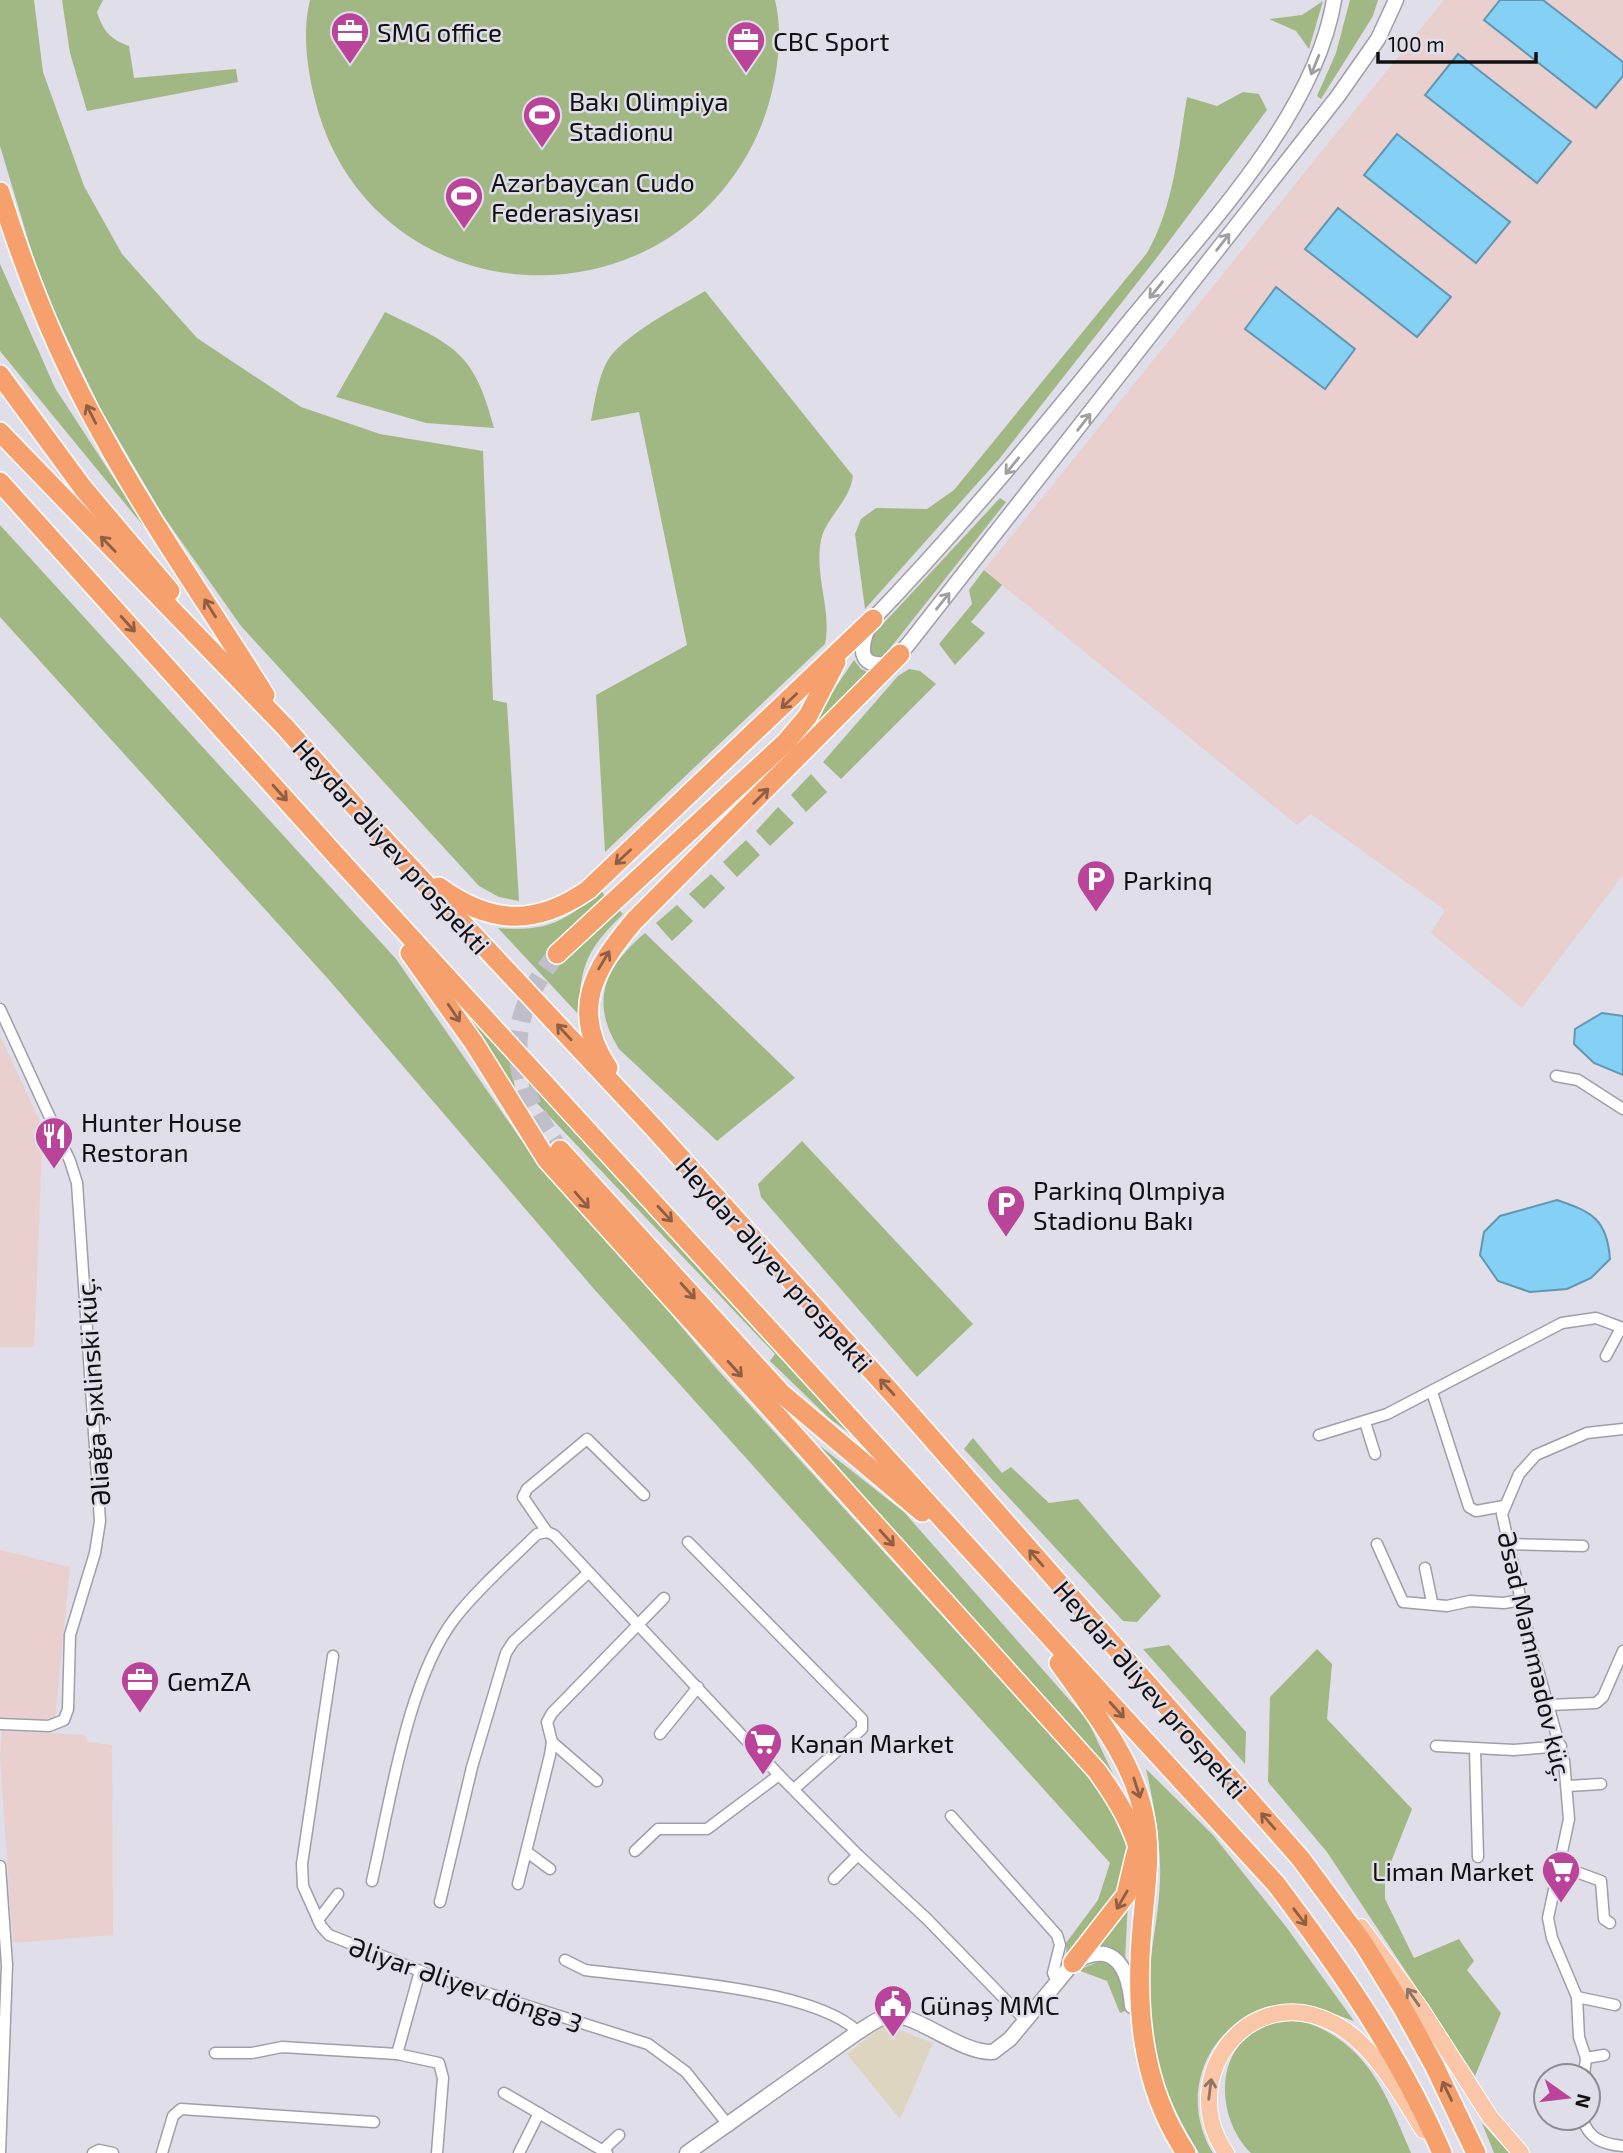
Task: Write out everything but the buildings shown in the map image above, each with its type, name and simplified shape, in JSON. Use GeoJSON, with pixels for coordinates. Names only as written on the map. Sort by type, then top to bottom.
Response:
{"type":"FeatureCollection","features":[{"type":"Feature","properties":{"kind":"highway"},"geometry":{"type":"LineString","coordinates":[[0,192],[51,333],[100,431],[136,495],[286,728]]}},
{"type":"Feature","properties":{"kind":"highway"},"geometry":{"type":"LineString","coordinates":[[0,375],[83,488]]}},
{"type":"Feature","properties":{"kind":"highway"},"geometry":{"type":"LineString","coordinates":[[0,391],[286,728]]}},
{"type":"Feature","properties":{"kind":"highway","name":"Heydər Əliyev prospekti"},"geometry":{"type":"LineString","coordinates":[[0,432],[286,728],[380,835],[653,1127],[899,1401],[1301,1859],[1363,1943],[1401,2005],[1434,2065],[1476,2153]]}},
{"type":"Feature","properties":{"kind":"highway","name":"Heydər Əliyev prospekti"},"geometry":{"type":"LineString","coordinates":[[0,482],[340,860],[1276,1885],[1340,1970],[1375,2025],[1406,2079],[1439,2153]]}},
{"type":"Feature","properties":{"kind":"highway"},"geometry":{"type":"LineString","coordinates":[[380,835],[434,883],[466,904],[508,917],[542,914],[567,904],[588,890],[873,619]]}},
{"type":"Feature","properties":{"kind":"highway"},"geometry":{"type":"LineString","coordinates":[[557,954],[793,735],[816,704],[841,651]]}},
{"type":"Feature","properties":{"kind":"highway"},"geometry":{"type":"LineString","coordinates":[[653,1127],[608,1067],[592,1038],[589,999],[599,967],[634,921],[900,654]]}},
{"type":"Feature","properties":{"kind":"highway"},"geometry":{"type":"LineString","coordinates":[[340,860],[441,993],[547,1160],[1081,1752],[1121,1805],[1136,1834],[1146,1882]]}},
{"type":"Feature","properties":{"kind":"highway"},"geometry":{"type":"LineString","coordinates":[[560,1150],[781,1394],[932,1521],[1006,1589],[1107,1730],[1129,1768],[1145,1818],[1146,1882],[1139,2008],[1147,2066],[1164,2116],[1186,2153]]}},
{"type":"Feature","properties":{"kind":"highway"},"geometry":{"type":"LineString","coordinates":[[1073,1963],[1126,1895],[1135,1865],[1136,1834]]}},
{"type":"Feature","properties":{"kind":"main road"},"geometry":{"type":"LineString","coordinates":[[1334,0],[1325,41],[1300,100],[1249,172],[1005,475],[873,619],[862,642],[863,657],[878,665],[900,654],[1338,96],[1378,39],[1396,0]]}},
{"type":"Feature","properties":{"kind":"main road"},"geometry":{"type":"LineString","coordinates":[[1301,1859],[1371,1939],[1421,2009],[1490,2117],[1521,2153]]}},
{"type":"Feature","properties":{"kind":"main road"},"geometry":{"type":"LineString","coordinates":[[688,2153],[879,2019],[893,2015],[976,2050],[988,2052],[1003,2046],[1073,1963],[1088,1955],[1099,1954],[1113,1958],[1125,1969],[1141,2066],[1150,2092],[1164,2116]]}},
{"type":"Feature","properties":{"kind":"main road"},"geometry":{"type":"LineString","coordinates":[[1226,2153],[1213,2127],[1208,2108],[1214,2067],[1222,2050],[1245,2027],[1276,2014],[1290,2012],[1307,2014],[1333,2023],[1362,2046],[1413,2113],[1439,2153]]}},
{"type":"Feature","properties":{"kind":"street","name":"Əliağa Şıxlinski küç."},"geometry":{"type":"LineString","coordinates":[[0,1009],[70,1161],[77,1183],[100,1521],[95,1553],[70,1635],[66,1715],[56,1725],[0,1724]]}},
{"type":"Feature","properties":{"kind":"street"},"geometry":{"type":"LineString","coordinates":[[1556,1076],[1578,1080],[1623,1109]]}},
{"type":"Feature","properties":{"kind":"street"},"geometry":{"type":"LineString","coordinates":[[1319,1435],[1365,1422],[1432,1392],[1562,1323],[1596,1318],[1622,1328],[1606,1356]]}},
{"type":"Feature","properties":{"kind":"street"},"geometry":{"type":"LineString","coordinates":[[1432,1392],[1469,1507],[1476,1511],[1504,1506]]}},
{"type":"Feature","properties":{"kind":"street"},"geometry":{"type":"LineString","coordinates":[[1365,1422],[1375,1454]]}},
{"type":"Feature","properties":{"kind":"street","name":"Əsəd Məmmədov küç."},"geometry":{"type":"LineString","coordinates":[[1586,2062],[1579,2037],[1577,1997],[1552,1938],[1548,1919],[1569,1819],[1568,1787],[1561,1746],[1508,1545],[1504,1506],[1519,1474],[1545,1449],[1587,1433],[1623,1429]]}},
{"type":"Feature","properties":{"kind":"street"},"geometry":{"type":"LineString","coordinates":[[644,1495],[591,1440],[582,1440],[524,1493],[525,1501],[547,1532],[554,1535],[779,1775],[858,1855],[927,1919],[1025,2020]]}},
{"type":"Feature","properties":{"kind":"street"},"geometry":{"type":"LineString","coordinates":[[372,1881],[425,1668],[446,1630],[470,1601],[537,1534],[547,1532]]}},
{"type":"Feature","properties":{"kind":"street"},"geometry":{"type":"LineString","coordinates":[[688,1542],[862,1719],[862,1729],[794,1790]]}},
{"type":"Feature","properties":{"kind":"street"},"geometry":{"type":"LineString","coordinates":[[1377,1545],[1403,1602],[1432,1602],[1447,1606],[1470,1601],[1504,1603],[1521,1600]]}},
{"type":"Feature","properties":{"kind":"street"},"geometry":{"type":"LineString","coordinates":[[1508,1545],[1583,1546]]}},
{"type":"Feature","properties":{"kind":"street"},"geometry":{"type":"LineString","coordinates":[[1425,1567],[1432,1602]]}},
{"type":"Feature","properties":{"kind":"street"},"geometry":{"type":"LineString","coordinates":[[440,1902],[472,1767],[506,1653],[513,1642],[588,1573]]}},
{"type":"Feature","properties":{"kind":"street"},"geometry":{"type":"LineString","coordinates":[[597,1781],[552,1742],[547,1729],[552,1713],[664,1598]]}},
{"type":"Feature","properties":{"kind":"street"},"geometry":{"type":"LineString","coordinates":[[1549,1705],[1597,1703],[1619,1674],[1623,1651]]}},
{"type":"Feature","properties":{"kind":"street","name":"Əliyar Əliyev döngə 3"},"geometry":{"type":"LineString","coordinates":[[333,1656],[302,1864],[303,1885],[318,1920],[330,1935],[420,1971],[648,2044],[686,2072],[729,2126]]}},
{"type":"Feature","properties":{"kind":"street"},"geometry":{"type":"LineString","coordinates":[[660,1734],[698,1687]]}},
{"type":"Feature","properties":{"kind":"street"},"geometry":{"type":"LineString","coordinates":[[518,1884],[552,1742]]}},
{"type":"Feature","properties":{"kind":"street"},"geometry":{"type":"LineString","coordinates":[[1436,1746],[1475,1749],[1561,1746]]}},
{"type":"Feature","properties":{"kind":"street"},"geometry":{"type":"LineString","coordinates":[[1475,1749],[1478,1857]]}},
{"type":"Feature","properties":{"kind":"street"},"geometry":{"type":"LineString","coordinates":[[635,1851],[658,1829],[695,1830],[716,1824],[779,1775]]}},
{"type":"Feature","properties":{"kind":"street"},"geometry":{"type":"LineString","coordinates":[[1568,1787],[1601,1784]]}},
{"type":"Feature","properties":{"kind":"street"},"geometry":{"type":"LineString","coordinates":[[951,1816],[1057,1935],[1060,1945],[1053,1973],[1057,1982]]}},
{"type":"Feature","properties":{"kind":"street"},"geometry":{"type":"LineString","coordinates":[[527,1852],[550,1869]]}},
{"type":"Feature","properties":{"kind":"street"},"geometry":{"type":"LineString","coordinates":[[834,1879],[858,1855]]}},
{"type":"Feature","properties":{"kind":"street"},"geometry":{"type":"LineString","coordinates":[[0,1866],[7,1965],[0,2153]]}},
{"type":"Feature","properties":{"kind":"street"},"geometry":{"type":"LineString","coordinates":[[1560,1866],[1601,1881],[1604,1919],[1610,1923]]}},
{"type":"Feature","properties":{"kind":"street"},"geometry":{"type":"LineString","coordinates":[[318,1920],[338,1894]]}},
{"type":"Feature","properties":{"kind":"street"},"geometry":{"type":"LineString","coordinates":[[565,1960],[585,1970],[767,1995],[835,2016],[858,2032]]}},
{"type":"Feature","properties":{"kind":"street"},"geometry":{"type":"LineString","coordinates":[[397,2054],[420,1971]]}},
{"type":"Feature","properties":{"kind":"street"},"geometry":{"type":"LineString","coordinates":[[1577,1997],[1615,2006]]}},
{"type":"Feature","properties":{"kind":"street"},"geometry":{"type":"LineString","coordinates":[[215,2053],[252,2053],[282,2047],[397,2054],[432,2060],[443,2067],[437,2153]]}},
{"type":"Feature","properties":{"kind":"street"},"geometry":{"type":"LineString","coordinates":[[1586,2058],[1604,2055]]}},
{"type":"Feature","properties":{"kind":"street"},"geometry":{"type":"LineString","coordinates":[[504,2093],[605,2152],[619,2135]]}},
{"type":"Feature","properties":{"kind":"street"},"geometry":{"type":"LineString","coordinates":[[162,2153],[173,2116],[181,2109],[374,2122]]}},
{"type":"Feature","properties":{"kind":"street"},"geometry":{"type":"LineString","coordinates":[[519,2153],[539,2113]]}},
{"type":"Feature","properties":{"kind":"street"},"geometry":{"type":"LineString","coordinates":[[1590,2132],[1594,2138],[1623,2146]]}},
{"type":"Feature","properties":{"kind":"street"},"geometry":{"type":"LineString","coordinates":[[93,2153],[99,2150],[113,2153]]}},
{"type":"Feature","properties":{"kind":"shaded area"},"geometry":{"type":"Polygon","coordinates":[[[1444,0],[1623,0],[1623,875],[1522,1008],[1431,933],[1445,910],[1311,814],[1297,825],[984,570],[1444,0]]]}},
{"type":"Feature","properties":{"kind":"shaded area"},"geometry":{"type":"Polygon","coordinates":[[[0,1036],[50,1143],[42,1149],[34,1347],[0,1347],[0,1036]]]}},
{"type":"Feature","properties":{"kind":"shaded area"},"geometry":{"type":"Polygon","coordinates":[[[0,1550],[70,1567],[55,1720],[0,1717],[0,1550]]]}},
{"type":"Feature","properties":{"kind":"shaded area"},"geometry":{"type":"Polygon","coordinates":[[[2,1731],[85,1735],[88,1742],[112,1745],[113,1935],[13,1943],[0,1757],[2,1731]]]}},
{"type":"Feature","properties":{"kind":"shaded area"},"geometry":{"type":"Polygon","coordinates":[[[885,2024],[933,2043],[900,2119],[847,2054],[885,2024]]]}},
{"type":"Feature","properties":{"kind":"green space"},"geometry":{"type":"Polygon","coordinates":[[[0,0],[34,0],[43,72],[84,186],[122,254],[197,338],[301,407],[380,434],[483,451],[493,700],[507,703],[519,901],[499,897],[479,886],[241,626],[164,517],[101,410],[42,286],[0,146],[0,0]]]}},
{"type":"Feature","properties":{"kind":"green space"},"geometry":{"type":"Polygon","coordinates":[[[62,0],[103,0],[97,12],[99,19],[112,37],[129,46],[134,78],[236,69],[238,82],[87,111],[70,53],[62,0]]]}},
{"type":"Feature","properties":{"kind":"green space","name":"Bakı Olimpiya Stadionu"},"geometry":{"type":"Polygon","coordinates":[[[310,0],[775,0],[779,36],[776,74],[772,93],[753,144],[708,206],[650,248],[585,271],[517,274],[451,258],[392,224],[345,171],[312,88],[306,37],[310,0]]]}},
{"type":"Feature","properties":{"kind":"green space"},"geometry":{"type":"Polygon","coordinates":[[[1350,0],[1378,0],[1373,16],[1321,99],[1317,96],[1336,53],[1350,0]]]}},
{"type":"Feature","properties":{"kind":"green space"},"geometry":{"type":"Polygon","coordinates":[[[1323,1],[1309,49],[1296,31],[1269,19],[1302,15],[1323,1]]]}},
{"type":"Feature","properties":{"kind":"green space"},"geometry":{"type":"Polygon","coordinates":[[[1243,92],[1259,94],[1267,110],[1155,260],[1000,458],[865,609],[855,534],[861,519],[876,508],[927,509],[954,490],[1147,253],[1169,197],[1187,97],[1217,106],[1243,92]]]}},
{"type":"Feature","properties":{"kind":"green space"},"geometry":{"type":"Polygon","coordinates":[[[0,264],[55,388],[150,534],[0,351],[0,264]]]}},
{"type":"Feature","properties":{"kind":"green space"},"geometry":{"type":"Polygon","coordinates":[[[705,291],[853,476],[847,494],[821,540],[819,553],[827,631],[825,644],[605,852],[596,695],[687,645],[639,412],[591,421],[601,376],[613,353],[645,327],[705,291]]]}},
{"type":"Feature","properties":{"kind":"green space"},"geometry":{"type":"Polygon","coordinates":[[[385,312],[428,333],[457,353],[478,382],[494,428],[426,423],[336,397],[385,312]]]}},
{"type":"Feature","properties":{"kind":"green space"},"geometry":{"type":"Polygon","coordinates":[[[1000,498],[1006,502],[884,656],[872,657],[868,652],[869,639],[1000,498]]]}},
{"type":"Feature","properties":{"kind":"green space"},"geometry":{"type":"Polygon","coordinates":[[[0,525],[396,959],[540,1167],[650,1289],[716,1368],[1097,1786],[1122,1828],[1127,1846],[1126,1865],[1112,1900],[1067,1961],[1066,1943],[1098,1900],[1110,1863],[594,1289],[330,981],[0,617],[0,525]]]}},
{"type":"Feature","properties":{"kind":"green space"},"geometry":{"type":"Polygon","coordinates":[[[984,570],[1002,585],[971,622],[985,633],[955,665],[939,644],[972,604],[969,590],[984,570]]]}},
{"type":"Feature","properties":{"kind":"green space"},"geometry":{"type":"Polygon","coordinates":[[[854,660],[861,669],[871,674],[807,741],[803,736],[854,660]]]}},
{"type":"Feature","properties":{"kind":"green space"},"geometry":{"type":"Polygon","coordinates":[[[909,669],[920,671],[936,684],[841,779],[823,762],[898,676],[909,669]]]}},
{"type":"Feature","properties":{"kind":"green space"},"geometry":{"type":"Polygon","coordinates":[[[811,774],[827,792],[806,812],[791,795],[811,774]]]}},
{"type":"Feature","properties":{"kind":"green space"},"geometry":{"type":"Polygon","coordinates":[[[778,807],[794,823],[770,846],[756,831],[778,807]]]}},
{"type":"Feature","properties":{"kind":"green space"},"geometry":{"type":"Polygon","coordinates":[[[746,840],[760,855],[737,877],[723,862],[746,840]]]}},
{"type":"Feature","properties":{"kind":"green space"},"geometry":{"type":"Polygon","coordinates":[[[711,874],[725,888],[704,909],[689,894],[711,874]]]}},
{"type":"Feature","properties":{"kind":"green space"},"geometry":{"type":"Polygon","coordinates":[[[601,890],[605,896],[546,955],[562,964],[616,907],[623,914],[601,938],[588,959],[581,983],[579,1015],[498,928],[530,928],[554,922],[577,910],[601,890]]]}},
{"type":"Feature","properties":{"kind":"green space"},"geometry":{"type":"Polygon","coordinates":[[[677,905],[693,921],[672,941],[656,923],[677,905]]]}},
{"type":"Feature","properties":{"kind":"green space"},"geometry":{"type":"Polygon","coordinates":[[[645,933],[795,1078],[717,1141],[619,1049],[610,1032],[603,1000],[606,986],[620,959],[645,933]]]}},
{"type":"Feature","properties":{"kind":"green space"},"geometry":{"type":"Polygon","coordinates":[[[460,1002],[510,1058],[516,1094],[460,1002]]]}},
{"type":"Feature","properties":{"kind":"green space"},"geometry":{"type":"Polygon","coordinates":[[[526,1074],[881,1457],[829,1418],[770,1361],[775,1354],[533,1099],[526,1074]]]}},
{"type":"Feature","properties":{"kind":"green space"},"geometry":{"type":"Polygon","coordinates":[[[802,1141],[973,1324],[917,1377],[761,1197],[758,1184],[802,1141]]]}},
{"type":"Feature","properties":{"kind":"green space"},"geometry":{"type":"Polygon","coordinates":[[[973,1438],[1002,1473],[1011,1467],[1049,1503],[1078,1499],[1161,1596],[1137,1622],[1123,1621],[964,1449],[973,1438]]]}},
{"type":"Feature","properties":{"kind":"green space"},"geometry":{"type":"Polygon","coordinates":[[[819,1445],[904,1512],[1088,1721],[1121,1791],[819,1445]]]}},
{"type":"Feature","properties":{"kind":"green space"},"geometry":{"type":"Polygon","coordinates":[[[1169,1645],[1246,1732],[1245,1764],[1143,1649],[1169,1645]]]}},
{"type":"Feature","properties":{"kind":"green space"},"geometry":{"type":"Polygon","coordinates":[[[1317,1649],[1332,1664],[1327,1719],[1412,1809],[1385,1877],[1385,1899],[1414,1958],[1459,1939],[1474,1961],[1467,1970],[1501,2013],[1475,2076],[1327,1852],[1268,1782],[1270,1697],[1317,1649]]]}},
{"type":"Feature","properties":{"kind":"green space"},"geometry":{"type":"Polygon","coordinates":[[[1146,1769],[1213,1835],[1287,1928],[1354,2021],[1315,2008],[1292,2004],[1265,2009],[1242,2019],[1223,2035],[1209,2055],[1200,2078],[1198,2103],[1202,2128],[1213,2153],[1199,2153],[1189,2136],[1163,2081],[1152,2043],[1148,1985],[1159,1899],[1160,1864],[1146,1769]]]}},
{"type":"Feature","properties":{"kind":"green space"},"geometry":{"type":"Polygon","coordinates":[[[1128,1901],[1125,1960],[1111,1949],[1093,1948],[1128,1901]]]}},
{"type":"Feature","properties":{"kind":"green space"},"geometry":{"type":"Polygon","coordinates":[[[1100,1961],[1118,1973],[1123,1987],[1125,2011],[1120,2013],[1107,1981],[1078,1970],[1100,1961]]]}},
{"type":"Feature","properties":{"kind":"green space"},"geometry":{"type":"Polygon","coordinates":[[[1300,2020],[1342,2041],[1358,2056],[1382,2090],[1411,2153],[1251,2153],[1240,2140],[1232,2125],[1225,2091],[1231,2058],[1240,2044],[1258,2028],[1276,2022],[1300,2020]]]}},
{"type":"Feature","properties":{"kind":"green space"},"geometry":{"type":"Polygon","coordinates":[[[1482,2123],[1509,2153],[1494,2153],[1482,2123]]]}},
{"type":"Feature","properties":{"kind":"water"},"geometry":{"type":"Polygon","coordinates":[[[1500,0],[1543,0],[1623,62],[1623,76],[1596,108],[1484,20],[1500,0]]]}},
{"type":"Feature","properties":{"kind":"water"},"geometry":{"type":"Polygon","coordinates":[[[1458,54],[1571,142],[1537,183],[1425,95],[1458,54]]]}},
{"type":"Feature","properties":{"kind":"water"},"geometry":{"type":"Polygon","coordinates":[[[1397,134],[1510,222],[1476,263],[1364,175],[1397,134]]]}},
{"type":"Feature","properties":{"kind":"water"},"geometry":{"type":"Polygon","coordinates":[[[1338,208],[1451,297],[1417,337],[1305,249],[1338,208]]]}},
{"type":"Feature","properties":{"kind":"water"},"geometry":{"type":"Polygon","coordinates":[[[1276,287],[1355,349],[1325,389],[1245,329],[1276,287]]]}},
{"type":"Feature","properties":{"kind":"water"},"geometry":{"type":"Polygon","coordinates":[[[1602,1013],[1623,1016],[1623,1075],[1594,1063],[1574,1044],[1575,1029],[1602,1013]]]}},
{"type":"Feature","properties":{"kind":"water"},"geometry":{"type":"Polygon","coordinates":[[[1557,1200],[1596,1219],[1605,1235],[1610,1259],[1591,1278],[1567,1289],[1530,1292],[1498,1281],[1480,1255],[1484,1232],[1500,1216],[1557,1200]]]}},
{"type":"Feature","properties":{"kind":"tunnel"},"geometry":{"type":"LineString","coordinates":[[557,954],[539,979],[526,1004],[519,1028],[518,1052],[530,1100],[560,1150]]}},
{"type":"Feature","properties":{"kind":"place","name":"SMG office"},"geometry":{"type":"Point","coordinates":[350,65]}},
{"type":"Feature","properties":{"kind":"place","name":"CBC Sport"},"geometry":{"type":"Point","coordinates":[746,74]}},
{"type":"Feature","properties":{"kind":"place","name":"Bakı Olimpiya Stadionu"},"geometry":{"type":"Point","coordinates":[542,149]}},
{"type":"Feature","properties":{"kind":"place","name":"Azərbaycan Cudo Federasiyası"},"geometry":{"type":"Point","coordinates":[464,230]}},
{"type":"Feature","properties":{"kind":"place","name":"Parkinq"},"geometry":{"type":"Point","coordinates":[1096,913]}},
{"type":"Feature","properties":{"kind":"place","name":"Hunter House Restoran"},"geometry":{"type":"Point","coordinates":[54,1170]}},
{"type":"Feature","properties":{"kind":"place","name":"Parkinq Olmpiya Stadionu Bakı"},"geometry":{"type":"Point","coordinates":[1006,1238]}},
{"type":"Feature","properties":{"kind":"place","name":"GemZA"},"geometry":{"type":"Point","coordinates":[140,1714]}},
{"type":"Feature","properties":{"kind":"place","name":"Kənan Market"},"geometry":{"type":"Point","coordinates":[763,1776]}},
{"type":"Feature","properties":{"kind":"place","name":"Liman Market"},"geometry":{"type":"Point","coordinates":[1561,1904]}},
{"type":"Feature","properties":{"kind":"place","name":"Günəş MMC"},"geometry":{"type":"Point","coordinates":[893,2038]}}]}
